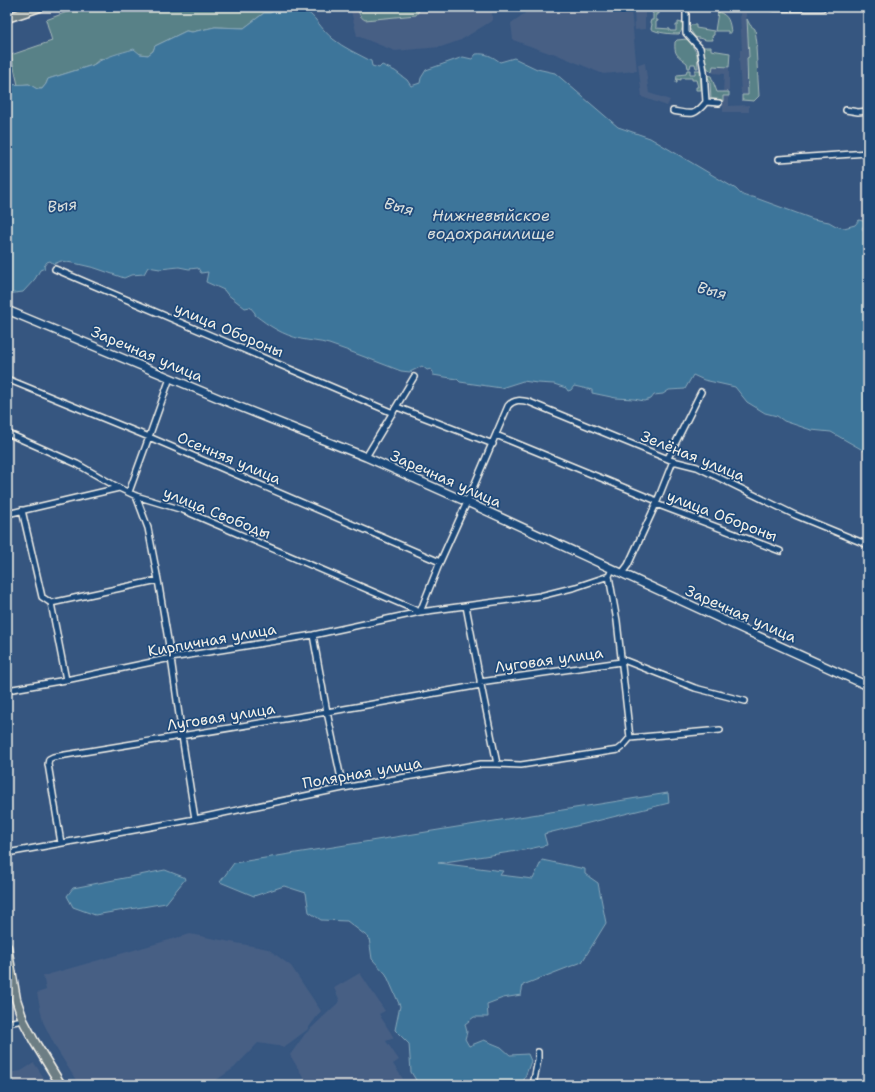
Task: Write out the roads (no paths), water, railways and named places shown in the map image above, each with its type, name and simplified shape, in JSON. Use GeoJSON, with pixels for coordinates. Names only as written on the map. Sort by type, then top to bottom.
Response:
{"type":"FeatureCollection","features":[{"type":"Feature","properties":{"kind":"main road"},"geometry":{"type":"LineString","coordinates":[[7,18],[40,7]]}},
{"type":"Feature","properties":{"kind":"main road"},"geometry":{"type":"LineString","coordinates":[[7,947],[16,999],[23,1020],[61,1085]]}},
{"type":"Feature","properties":{"kind":"street"},"geometry":{"type":"LineString","coordinates":[[673,111],[692,114],[700,110],[706,102],[704,71],[700,48],[686,33],[686,7]]}},
{"type":"Feature","properties":{"kind":"street"},"geometry":{"type":"LineString","coordinates":[[769,7],[822,8]]}},
{"type":"Feature","properties":{"kind":"street"},"geometry":{"type":"LineString","coordinates":[[706,102],[719,103]]}},
{"type":"Feature","properties":{"kind":"street"},"geometry":{"type":"LineString","coordinates":[[846,110],[858,112],[868,111]]}},
{"type":"Feature","properties":{"kind":"street"},"geometry":{"type":"LineString","coordinates":[[779,159],[868,153]]}},
{"type":"Feature","properties":{"kind":"street","name":"улица Обороны"},"geometry":{"type":"LineString","coordinates":[[54,269],[393,413]]}},
{"type":"Feature","properties":{"kind":"street","name":"Заречная улица"},"geometry":{"type":"LineString","coordinates":[[7,310],[366,457],[467,502],[611,572],[622,573],[747,632],[868,686]]}},
{"type":"Feature","properties":{"kind":"street"},"geometry":{"type":"LineString","coordinates":[[366,457],[414,377]]}},
{"type":"Feature","properties":{"kind":"street"},"geometry":{"type":"LineString","coordinates":[[128,492],[170,378]]}},
{"type":"Feature","properties":{"kind":"street","name":"Осенняя улица"},"geometry":{"type":"LineString","coordinates":[[7,379],[149,437],[440,562]]}},
{"type":"Feature","properties":{"kind":"street"},"geometry":{"type":"LineString","coordinates":[[622,573],[628,565],[656,502],[671,459],[701,392]]}},
{"type":"Feature","properties":{"kind":"street","name":"Зелёная улица"},"geometry":{"type":"LineString","coordinates":[[496,435],[508,406],[516,400],[529,402],[671,459],[697,467],[796,514],[868,545]]}},
{"type":"Feature","properties":{"kind":"street"},"geometry":{"type":"LineString","coordinates":[[396,406],[493,444]]}},
{"type":"Feature","properties":{"kind":"street","name":"улица Свободы"},"geometry":{"type":"LineString","coordinates":[[7,433],[77,464],[136,496],[183,510],[420,612]]}},
{"type":"Feature","properties":{"kind":"street"},"geometry":{"type":"LineString","coordinates":[[420,612],[440,562],[496,435]]}},
{"type":"Feature","properties":{"kind":"street","name":"улица Обороны"},"geometry":{"type":"LineString","coordinates":[[496,435],[656,502],[780,551]]}},
{"type":"Feature","properties":{"kind":"street"},"geometry":{"type":"LineString","coordinates":[[7,514],[119,488]]}},
{"type":"Feature","properties":{"kind":"street"},"geometry":{"type":"LineString","coordinates":[[136,496],[148,528],[158,580],[195,819]]}},
{"type":"Feature","properties":{"kind":"street"},"geometry":{"type":"LineString","coordinates":[[22,510],[42,597],[51,603],[66,680]]}},
{"type":"Feature","properties":{"kind":"street"},"geometry":{"type":"LineString","coordinates":[[611,572],[630,738],[720,730]]}},
{"type":"Feature","properties":{"kind":"street","name":"Кирпичная улица"},"geometry":{"type":"LineString","coordinates":[[7,690],[66,680],[171,658],[313,635],[420,612],[540,596],[576,587],[611,572]]}},
{"type":"Feature","properties":{"kind":"street"},"geometry":{"type":"LineString","coordinates":[[51,603],[158,580]]}},
{"type":"Feature","properties":{"kind":"street"},"geometry":{"type":"LineString","coordinates":[[466,606],[497,764]]}},
{"type":"Feature","properties":{"kind":"street"},"geometry":{"type":"LineString","coordinates":[[313,635],[342,788]]}},
{"type":"Feature","properties":{"kind":"street","name":"Луговая улица"},"geometry":{"type":"LineString","coordinates":[[61,843],[48,764],[49,759],[53,757],[327,712],[480,683],[621,661],[695,688],[745,701]]}},
{"type":"Feature","properties":{"kind":"street","name":"Полярная улица"},"geometry":{"type":"LineString","coordinates":[[7,853],[195,819],[342,788],[481,764],[521,765],[618,750],[630,738]]}},
{"type":"Feature","properties":{"kind":"street"},"geometry":{"type":"LineString","coordinates":[[7,1023],[23,1020]]}},
{"type":"Feature","properties":{"kind":"street"},"geometry":{"type":"LineString","coordinates":[[533,1085],[538,1052]]}},
{"type":"Feature","properties":{"kind":"water","name":"Нижневыйское водохранилище"},"geometry":{"type":"Polygon","coordinates":[[[283,7],[302,9],[308,12],[337,42],[371,61],[372,66],[379,68],[382,65],[395,71],[407,80],[411,86],[420,83],[426,70],[463,57],[472,59],[476,54],[489,55],[500,62],[514,58],[537,69],[555,73],[618,127],[650,138],[736,189],[743,195],[753,197],[813,219],[829,222],[844,228],[855,225],[859,220],[867,222],[862,228],[868,238],[868,453],[831,432],[811,430],[784,421],[777,416],[765,413],[747,402],[735,387],[704,380],[693,375],[685,389],[669,390],[663,394],[654,395],[651,399],[644,401],[616,398],[592,393],[592,390],[574,386],[568,391],[566,388],[554,384],[523,381],[501,388],[460,382],[457,379],[433,375],[431,369],[427,370],[422,366],[410,372],[401,371],[329,344],[301,339],[282,333],[255,315],[250,307],[245,308],[224,290],[206,282],[208,272],[201,273],[198,268],[189,269],[179,267],[160,269],[148,267],[144,274],[131,275],[124,278],[78,264],[61,261],[54,264],[50,261],[44,266],[45,268],[40,270],[35,279],[23,292],[7,294],[7,85],[29,84],[37,89],[42,89],[48,79],[93,65],[113,55],[134,49],[140,54],[148,55],[153,51],[155,46],[186,31],[192,32],[215,27],[244,28],[264,13],[270,13],[283,7]]]}},
{"type":"Feature","properties":{"kind":"water"},"geometry":{"type":"Polygon","coordinates":[[[668,793],[669,803],[544,834],[547,845],[438,863],[503,871],[500,875],[533,879],[542,860],[585,869],[585,874],[598,883],[606,923],[582,962],[523,985],[521,995],[503,998],[487,1004],[488,1017],[474,1017],[465,1024],[467,1032],[465,1039],[469,1046],[484,1040],[501,1047],[510,1055],[528,1054],[531,1061],[522,1085],[481,1085],[475,1080],[471,1085],[419,1085],[411,1072],[409,1044],[395,1030],[400,1006],[386,974],[372,959],[369,938],[347,921],[321,920],[309,912],[306,893],[284,886],[254,896],[220,882],[234,863],[668,793]]]}},
{"type":"Feature","properties":{"kind":"water"},"geometry":{"type":"Polygon","coordinates":[[[165,870],[186,878],[166,903],[95,915],[73,907],[67,896],[73,888],[165,870]]]}},
{"type":"Feature","properties":{"kind":"water label","name":"Выя"},"geometry":{"type":"Point","coordinates":[62,205]}},
{"type":"Feature","properties":{"kind":"water label","name":"Выя"},"geometry":{"type":"Point","coordinates":[399,206]}},
{"type":"Feature","properties":{"kind":"water label","name":"Выя"},"geometry":{"type":"Point","coordinates":[712,290]}}]}
